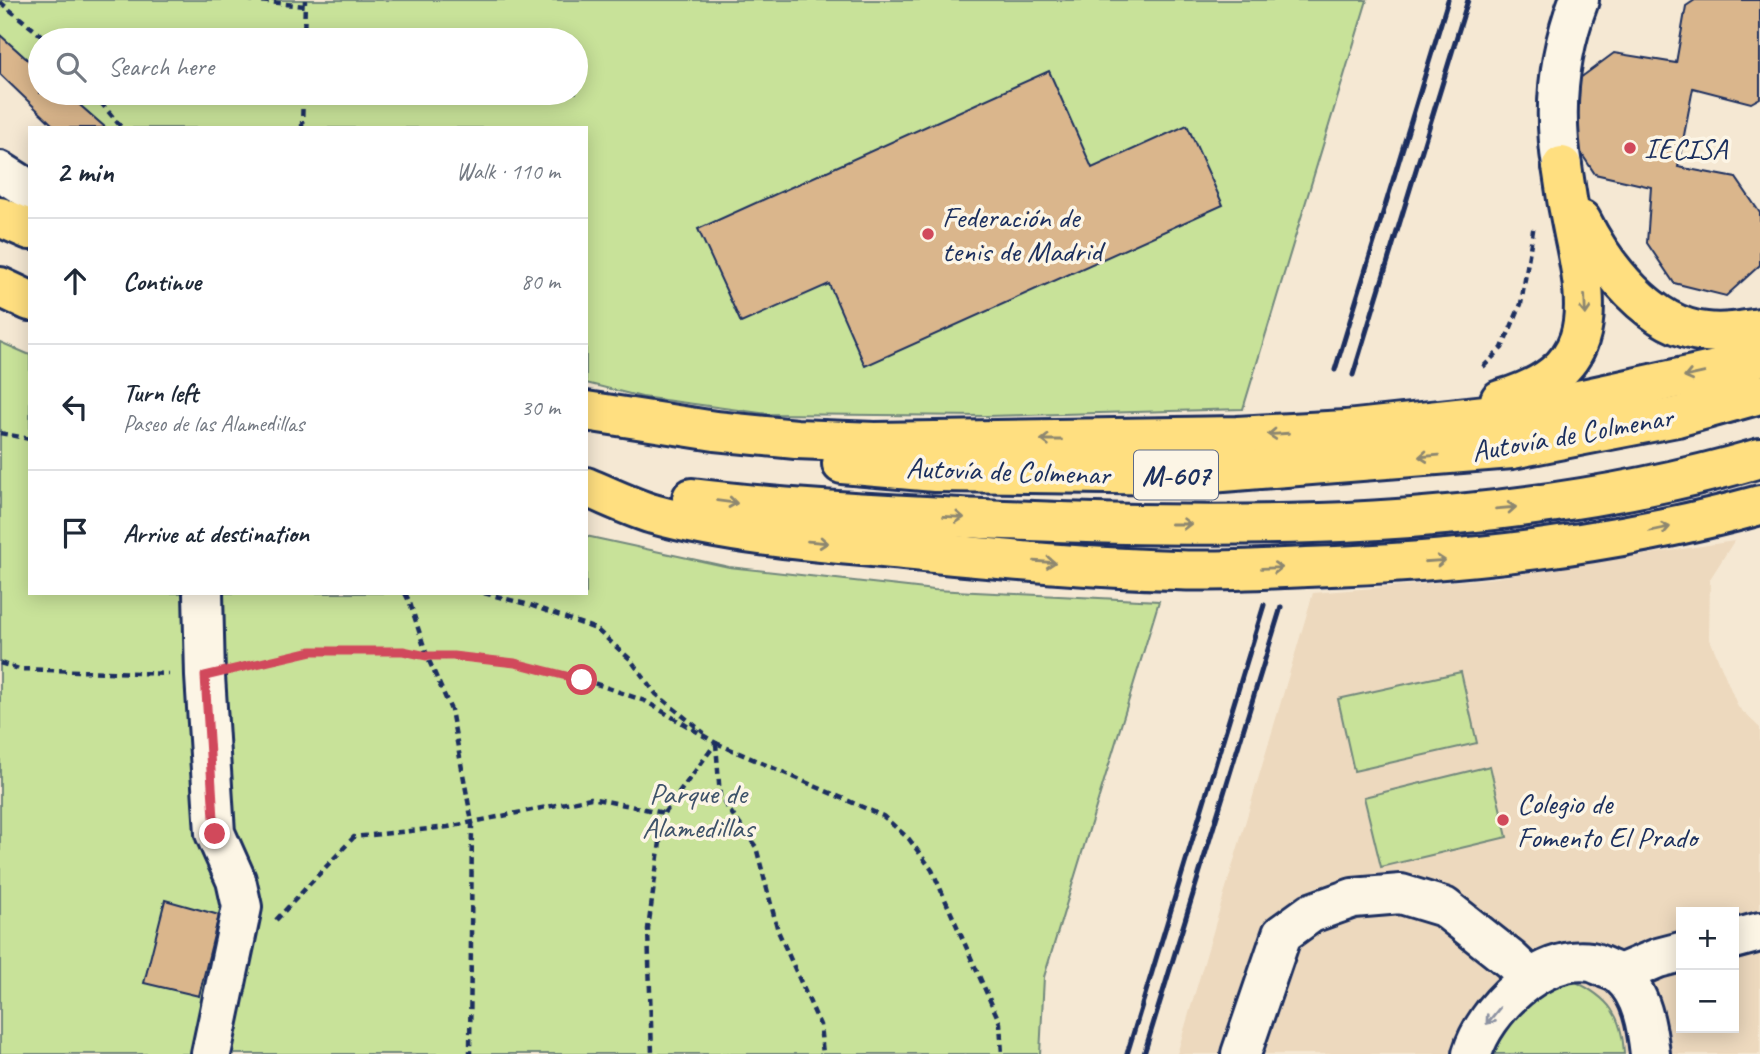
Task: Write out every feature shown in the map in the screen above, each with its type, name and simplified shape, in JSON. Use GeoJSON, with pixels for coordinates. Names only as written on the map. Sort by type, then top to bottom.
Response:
{"type":"FeatureCollection","features":[{"type":"Feature","properties":{"kind":"highway"},"geometry":{"type":"LineString","coordinates":[[1562,166],[1577,212],[1592,240],[1605,261],[1639,298],[1675,324],[1704,332],[1760,328]]}},
{"type":"Feature","properties":{"kind":"highway"},"geometry":{"type":"LineString","coordinates":[[1346,430],[1467,409],[1511,397],[1558,372],[1573,354],[1581,339],[1585,317],[1584,287],[1562,166]]}},
{"type":"Feature","properties":{"kind":"highway"},"geometry":{"type":"LineString","coordinates":[[0,217],[28,229]]}},
{"type":"Feature","properties":{"kind":"highway"},"geometry":{"type":"LineString","coordinates":[[0,287],[28,300]]}},
{"type":"Feature","properties":{"kind":"highway","name":"M-607"},"geometry":{"type":"LineString","coordinates":[[588,411],[715,431],[796,439],[875,442],[1237,436],[1346,430],[1532,410],[1716,370],[1760,356]]}},
{"type":"Feature","properties":{"kind":"highway","name":"Autovía de Colmenar"},"geometry":{"type":"LineString","coordinates":[[588,433],[747,456],[935,472],[1186,475],[1512,449],[1676,417],[1760,394]]}},
{"type":"Feature","properties":{"kind":"highway","name":"Autovía de Colmenar"},"geometry":{"type":"LineString","coordinates":[[588,485],[774,508],[853,513],[1119,524],[1350,522],[1519,507],[1698,476],[1760,458]]}},
{"type":"Feature","properties":{"kind":"highway","name":"M-607"},"geometry":{"type":"LineString","coordinates":[[588,486],[651,513],[808,541],[1023,561],[1176,570],[1367,565],[1551,549],[1628,536],[1760,505]]}},
{"type":"Feature","properties":{"kind":"street"},"geometry":{"type":"LineString","coordinates":[[1562,166],[1558,115],[1560,78],[1570,28],[1579,0]]}},
{"type":"Feature","properties":{"kind":"street"},"geometry":{"type":"LineString","coordinates":[[0,171],[28,189]]}},
{"type":"Feature","properties":{"kind":"street"},"geometry":{"type":"LineString","coordinates":[[203,595],[215,834],[236,880],[242,907],[211,1054]]}},
{"type":"Feature","properties":{"kind":"street"},"geometry":{"type":"LineString","coordinates":[[1241,1054],[1282,934],[1311,913],[1353,898],[1401,894],[1444,907],[1530,978]]}},
{"type":"Feature","properties":{"kind":"street"},"geometry":{"type":"LineString","coordinates":[[1739,938],[1760,932]]}},
{"type":"Feature","properties":{"kind":"street"},"geometry":{"type":"LineString","coordinates":[[1620,974],[1676,953]]}},
{"type":"Feature","properties":{"kind":"street"},"geometry":{"type":"LineString","coordinates":[[1472,1054],[1477,1036],[1499,1008],[1530,978],[1557,965],[1591,962],[1620,974],[1635,995],[1647,1029],[1650,1054]]}},
{"type":"Feature","properties":{"kind":"path"},"geometry":{"type":"LineString","coordinates":[[250,0],[305,3],[304,28]]}},
{"type":"Feature","properties":{"kind":"path"},"geometry":{"type":"LineString","coordinates":[[0,2],[32,28]]}},
{"type":"Feature","properties":{"kind":"path"},"geometry":{"type":"LineString","coordinates":[[103,105],[119,126]]}},
{"type":"Feature","properties":{"kind":"path"},"geometry":{"type":"LineString","coordinates":[[302,126],[303,105]]}},
{"type":"Feature","properties":{"kind":"path"},"geometry":{"type":"LineString","coordinates":[[1478,373],[1502,348],[1521,304],[1536,214]]}},
{"type":"Feature","properties":{"kind":"path"},"geometry":{"type":"LineString","coordinates":[[0,433],[28,439]]}},
{"type":"Feature","properties":{"kind":"path"},"geometry":{"type":"LineString","coordinates":[[406,595],[427,656],[451,710],[472,822],[470,1054]]}},
{"type":"Feature","properties":{"kind":"path"},"geometry":{"type":"LineString","coordinates":[[492,595],[530,605],[596,629],[631,659],[656,694],[716,743],[720,797],[757,847],[778,930],[820,1025],[823,1054]]}},
{"type":"Feature","properties":{"kind":"path"},"geometry":{"type":"LineString","coordinates":[[0,663],[19,669],[205,676],[312,651],[403,651],[427,656],[515,663],[582,680],[645,701],[716,743],[883,816],[909,839],[932,870],[1000,1023],[1002,1054]]}},
{"type":"Feature","properties":{"kind":"path"},"geometry":{"type":"LineString","coordinates":[[652,1054],[648,929],[664,813],[716,743]]}},
{"type":"Feature","properties":{"kind":"path"},"geometry":{"type":"LineString","coordinates":[[274,922],[354,837],[448,827],[591,798],[664,813]]}},
{"type":"Feature","properties":{"kind":"shaded area","name":"Colegio de Fomento El Prado"},"geometry":{"type":"Polygon","coordinates":[[[1734,541],[1710,579],[1709,637],[1738,707],[1760,728],[1760,1054],[1177,1054],[1313,593],[1494,578],[1734,541]]]}},
{"type":"Feature","properties":{"kind":"green space","name":"Federación de tenis de Madrid"},"geometry":{"type":"Polygon","coordinates":[[[0,0],[1367,0],[1243,409],[986,416],[768,414],[642,397],[588,384],[588,126],[104,126],[80,105],[588,105],[588,28],[28,28],[28,60],[0,35],[0,0]]]}},
{"type":"Feature","properties":{"kind":"green space","name":"Parque de Alamedillas"},"geometry":{"type":"Polygon","coordinates":[[[0,342],[28,354],[28,595],[588,595],[588,536],[729,567],[934,590],[1159,601],[1044,977],[1040,1054],[0,1054],[0,342]]]}},
{"type":"Feature","properties":{"kind":"green space"},"geometry":{"type":"Polygon","coordinates":[[[1461,672],[1477,743],[1354,771],[1338,699],[1461,672]]]}},
{"type":"Feature","properties":{"kind":"green space"},"geometry":{"type":"Polygon","coordinates":[[[1490,766],[1507,837],[1381,867],[1364,797],[1490,766]]]}},
{"type":"Feature","properties":{"kind":"green space"},"geometry":{"type":"Polygon","coordinates":[[[1574,981],[1596,994],[1611,1009],[1617,1018],[1624,1054],[1488,1054],[1526,1001],[1552,986],[1574,981]]]}},
{"type":"Feature","properties":{"kind":"building","name":"IECISA"},"geometry":{"type":"Polygon","coordinates":[[[1695,0],[1760,0],[1760,98],[1751,103],[1693,88],[1678,167],[1736,178],[1760,213],[1760,265],[1726,296],[1674,283],[1647,243],[1651,187],[1595,174],[1566,130],[1576,81],[1614,53],[1676,63],[1686,6],[1695,0]]]}},
{"type":"Feature","properties":{"kind":"building"},"geometry":{"type":"Polygon","coordinates":[[[0,35],[28,60],[28,101],[0,74],[0,35]]]}},
{"type":"Feature","properties":{"kind":"building"},"geometry":{"type":"Polygon","coordinates":[[[1049,71],[1092,168],[1187,125],[1223,205],[865,366],[829,284],[741,323],[698,229],[1049,71]]]}},
{"type":"Feature","properties":{"kind":"building"},"geometry":{"type":"Polygon","coordinates":[[[32,105],[80,105],[104,126],[54,126],[32,105]]]}},
{"type":"Feature","properties":{"kind":"building"},"geometry":{"type":"Polygon","coordinates":[[[165,900],[219,915],[199,996],[144,983],[165,900]]]}},
{"type":"Feature","properties":{"kind":"railway"},"geometry":{"type":"LineString","coordinates":[[1335,370],[1448,0]]}},
{"type":"Feature","properties":{"kind":"railway"},"geometry":{"type":"LineString","coordinates":[[1353,375],[1468,0]]}},
{"type":"Feature","properties":{"kind":"railway"},"geometry":{"type":"LineString","coordinates":[[1127,1054],[1264,605]]}},
{"type":"Feature","properties":{"kind":"railway"},"geometry":{"type":"LineString","coordinates":[[1144,1054],[1281,607]]}},
{"type":"Feature","properties":{"kind":"place","name":"IECISA"},"geometry":{"type":"Point","coordinates":[1630,148]}},
{"type":"Feature","properties":{"kind":"place","name":"Federación de tenis de Madrid"},"geometry":{"type":"Point","coordinates":[928,234]}},
{"type":"Feature","properties":{"kind":"place","name":"Colegio de Fomento El Prado"},"geometry":{"type":"Point","coordinates":[1503,820]}},
{"type":"Feature","properties":{"kind":"route"},"geometry":{"type":"LineString","coordinates":[[215,834],[205,676],[247,664],[312,651],[403,651],[427,656],[515,663],[582,680]]}}]}
